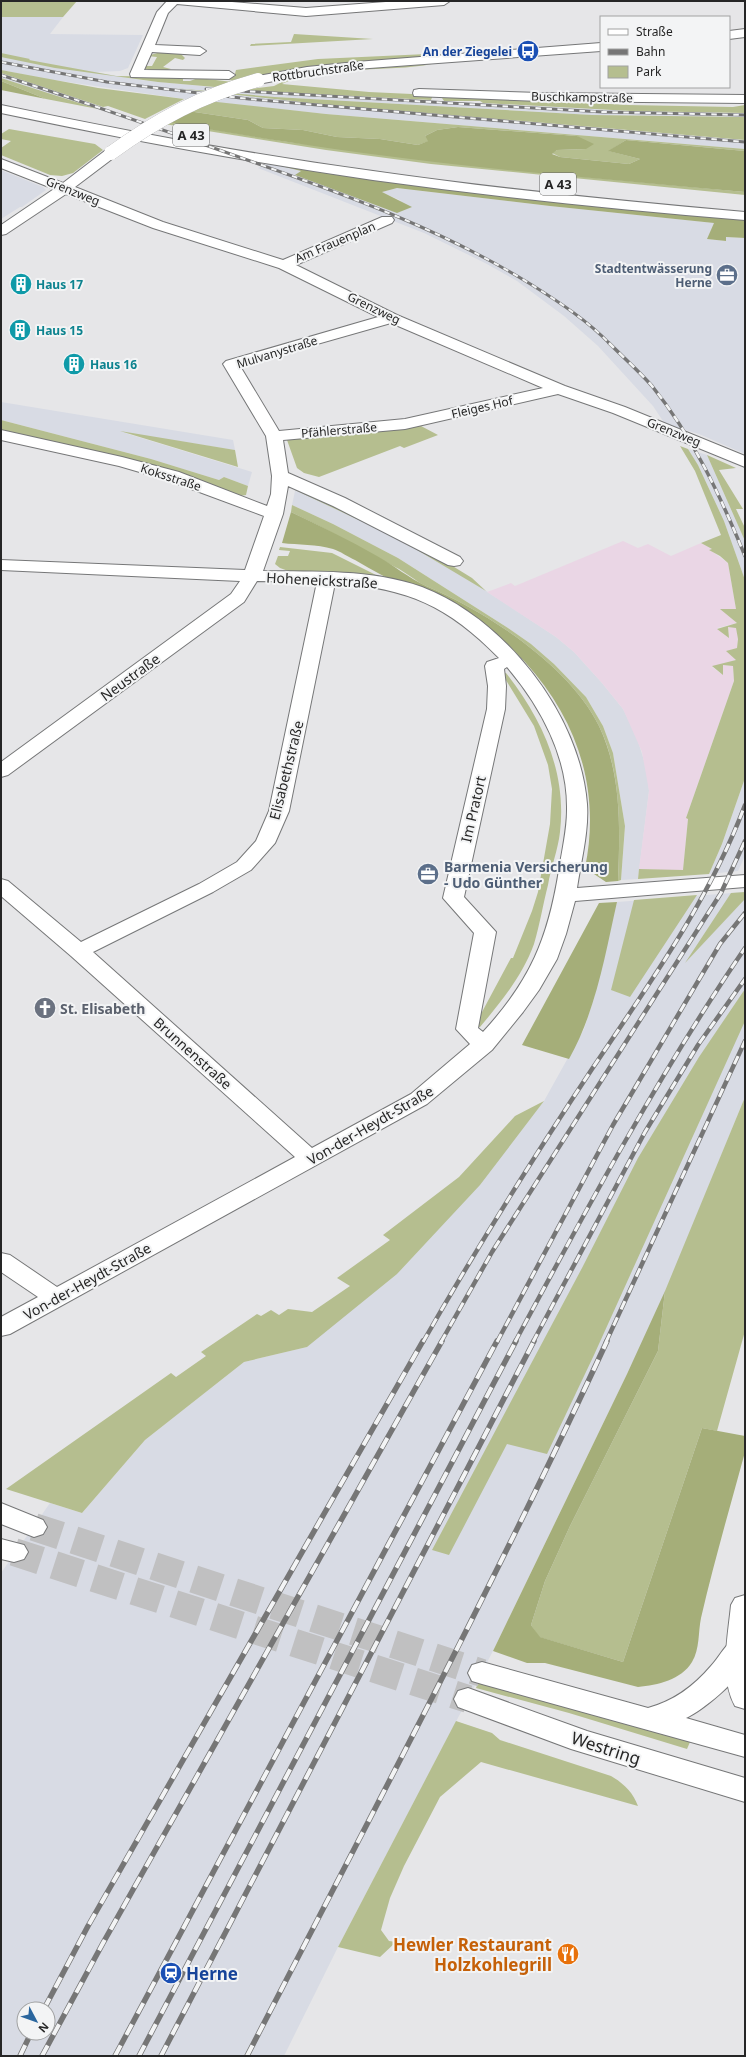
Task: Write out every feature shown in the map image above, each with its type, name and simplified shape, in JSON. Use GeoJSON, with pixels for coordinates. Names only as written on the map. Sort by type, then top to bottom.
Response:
{"type":"FeatureCollection","features":[{"type":"Feature","properties":{"kind":"main road"},"geometry":{"type":"LineString","coordinates":[[174,1],[163,12],[136,74],[229,74]]}},
{"type":"Feature","properties":{"kind":"main road"},"geometry":{"type":"LineString","coordinates":[[178,1],[306,12],[444,1]]}},
{"type":"Feature","properties":{"kind":"main road"},"geometry":{"type":"LineString","coordinates":[[730,35],[745,33]]}},
{"type":"Feature","properties":{"kind":"main road","name":"Rottbruchstraße"},"geometry":{"type":"LineString","coordinates":[[65,188],[144,129],[173,111],[211,94],[258,80],[337,66],[458,58],[562,48],[600,47]]}},
{"type":"Feature","properties":{"kind":"main road"},"geometry":{"type":"LineString","coordinates":[[147,48],[200,51],[172,74]]}},
{"type":"Feature","properties":{"kind":"main road","name":"Buschkampstraße"},"geometry":{"type":"LineString","coordinates":[[419,93],[540,97],[745,99]]}},
{"type":"Feature","properties":{"kind":"main road","name":"A 43"},"geometry":{"type":"LineString","coordinates":[[4,102],[207,138],[372,163],[441,171]]}},
{"type":"Feature","properties":{"kind":"main road","name":"A 43"},"geometry":{"type":"LineString","coordinates":[[4,102],[88,128],[284,161],[452,185],[745,210]]}},
{"type":"Feature","properties":{"kind":"main road","name":"Grenzweg"},"geometry":{"type":"LineString","coordinates":[[1,163],[158,225],[284,265],[392,318],[559,389],[619,410],[745,462]]}},
{"type":"Feature","properties":{"kind":"main road"},"geometry":{"type":"LineString","coordinates":[[452,185],[520,195],[745,216]]}},
{"type":"Feature","properties":{"kind":"main road"},"geometry":{"type":"LineString","coordinates":[[1,231],[65,188]]}},
{"type":"Feature","properties":{"kind":"main road","name":"Am Frauenplan"},"geometry":{"type":"LineString","coordinates":[[284,265],[387,220]]}},
{"type":"Feature","properties":{"kind":"main road","name":"Mulvanystraße"},"geometry":{"type":"LineString","coordinates":[[274,514],[279,494],[280,476],[274,436],[231,364],[392,318]]}},
{"type":"Feature","properties":{"kind":"main road","name":"Fleiges Hof"},"geometry":{"type":"LineString","coordinates":[[405,424],[559,389]]}},
{"type":"Feature","properties":{"kind":"main road","name":"Pfählerstraße"},"geometry":{"type":"LineString","coordinates":[[274,436],[405,424]]}},
{"type":"Feature","properties":{"kind":"main road","name":"Koksstraße"},"geometry":{"type":"LineString","coordinates":[[1,435],[122,462],[173,476],[274,514]]}},
{"type":"Feature","properties":{"kind":"main road"},"geometry":{"type":"LineString","coordinates":[[280,476],[339,502],[454,562]]}},
{"type":"Feature","properties":{"kind":"main road"},"geometry":{"type":"LineString","coordinates":[[252,576],[274,514]]}},
{"type":"Feature","properties":{"kind":"main road","name":"Hoheneickstraße"},"geometry":{"type":"LineString","coordinates":[[1,565],[327,578],[386,584],[414,591],[455,611],[511,660],[526,677],[550,713],[567,752],[577,805],[566,895]]}},
{"type":"Feature","properties":{"kind":"main road","name":"Neustraße"},"geometry":{"type":"LineString","coordinates":[[1,770],[238,598],[252,576]]}},
{"type":"Feature","properties":{"kind":"main road","name":"Elisabethstraße"},"geometry":{"type":"LineString","coordinates":[[79,951],[213,884],[244,866],[264,843],[279,810],[327,578]]}},
{"type":"Feature","properties":{"kind":"main road","name":"Im Pratort"},"geometry":{"type":"LineString","coordinates":[[484,1045],[467,1029],[485,932],[453,898],[496,709],[497,686],[494,666],[511,660]]}},
{"type":"Feature","properties":{"kind":"main road"},"geometry":{"type":"LineString","coordinates":[[566,895],[745,881]]}},
{"type":"Feature","properties":{"kind":"main road","name":"Brunnenstraße"},"geometry":{"type":"LineString","coordinates":[[1,885],[79,951],[311,1159]]}},
{"type":"Feature","properties":{"kind":"main road","name":"Von-der-Heydt-Straße"},"geometry":{"type":"LineString","coordinates":[[1,1328],[419,1099],[458,1069],[484,1045],[513,1012],[541,970],[554,938],[566,895]]}},
{"type":"Feature","properties":{"kind":"main road"},"geometry":{"type":"LineString","coordinates":[[1,1261],[56,1298]]}},
{"type":"Feature","properties":{"kind":"main road"},"geometry":{"type":"LineString","coordinates":[[1,1513],[34,1527]]}},
{"type":"Feature","properties":{"kind":"main road"},"geometry":{"type":"LineString","coordinates":[[745,1605],[741,1647],[742,1687],[745,1698]]}},
{"type":"Feature","properties":{"kind":"main road"},"geometry":{"type":"LineString","coordinates":[[648,1719],[674,1711],[704,1693],[721,1677],[741,1647]]}},
{"type":"Feature","properties":{"kind":"main road"},"geometry":{"type":"LineString","coordinates":[[482,1673],[745,1746]]}},
{"type":"Feature","properties":{"kind":"main road","name":"Westring"},"geometry":{"type":"LineString","coordinates":[[468,1699],[581,1740],[745,1790]]}},
{"type":"Feature","properties":{"kind":"shaded area"},"geometry":{"type":"Polygon","coordinates":[[[1,17],[63,17],[50,34],[143,35],[128,68],[120,71],[95,72],[140,80],[242,90],[345,96],[631,111],[745,113],[745,117],[592,115],[275,97],[189,90],[472,118],[745,140],[745,149],[326,114],[184,99],[47,79],[1,70],[1,17]]]}},
{"type":"Feature","properties":{"kind":"shaded area"},"geometry":{"type":"Polygon","coordinates":[[[1,73],[103,107],[98,109],[1,78],[1,73]]]}},
{"type":"Feature","properties":{"kind":"shaded area"},"geometry":{"type":"Polygon","coordinates":[[[269,163],[301,171],[296,175],[343,191],[402,201],[381,192],[397,188],[715,223],[708,239],[726,241],[725,237],[745,238],[745,454],[699,434],[665,424],[653,406],[598,346],[564,316],[517,281],[485,263],[424,233],[258,168],[269,163]]]}},
{"type":"Feature","properties":{"kind":"shaded area"},"geometry":{"type":"Polygon","coordinates":[[[1,170],[43,187],[46,190],[22,207],[1,219],[1,170]]]}},
{"type":"Feature","properties":{"kind":"shaded area"},"geometry":{"type":"Polygon","coordinates":[[[1,402],[233,440],[235,450],[125,433],[252,472],[248,486],[224,477],[219,480],[151,459],[1,420],[1,402]]]}},
{"type":"Feature","properties":{"kind":"shaded area"},"geometry":{"type":"Polygon","coordinates":[[[688,449],[707,455],[745,541],[745,580],[724,521],[698,465],[688,449]]]}},
{"type":"Feature","properties":{"kind":"shaded area"},"geometry":{"type":"Polygon","coordinates":[[[295,491],[307,494],[397,538],[468,579],[556,637],[574,652],[602,683],[623,709],[636,735],[647,770],[649,791],[638,879],[621,880],[625,826],[613,753],[603,726],[586,697],[554,664],[531,644],[508,628],[398,558],[333,524],[292,505],[295,491]]]}},
{"type":"Feature","properties":{"kind":"shaded area"},"geometry":{"type":"Polygon","coordinates":[[[623,541],[638,548],[648,544],[671,556],[701,543],[712,549],[710,550],[728,563],[736,609],[721,609],[737,623],[717,628],[729,638],[728,627],[736,627],[738,638],[737,648],[727,651],[736,660],[712,667],[723,675],[723,665],[733,666],[734,681],[686,818],[688,818],[683,871],[639,869],[649,791],[642,752],[623,709],[574,652],[556,637],[487,592],[511,583],[515,586],[623,541]]]}},
{"type":"Feature","properties":{"kind":"shaded area"},"geometry":{"type":"Polygon","coordinates":[[[745,778],[745,856],[738,871],[709,874],[722,844],[745,778]]]}},
{"type":"Feature","properties":{"kind":"shaded area"},"geometry":{"type":"Polygon","coordinates":[[[745,892],[745,1097],[656,1315],[493,1651],[338,1947],[284,2056],[1,2056],[1,1573],[50,1503],[82,1513],[145,1440],[244,1362],[307,1347],[544,1101],[584,1029],[594,998],[617,902],[745,892]]]}},
{"type":"Feature","properties":{"kind":"green space"},"geometry":{"type":"Polygon","coordinates":[[[1,1],[77,1],[63,17],[1,17],[1,1]]]}},
{"type":"Feature","properties":{"kind":"green space"},"geometry":{"type":"Polygon","coordinates":[[[294,34],[373,39],[250,46],[251,44],[291,42],[294,34]]]}},
{"type":"Feature","properties":{"kind":"green space"},"geometry":{"type":"Polygon","coordinates":[[[164,51],[180,53],[185,58],[183,60],[175,58],[163,67],[171,69],[168,70],[154,71],[144,68],[143,66],[152,66],[157,57],[147,56],[164,51]]]}},
{"type":"Feature","properties":{"kind":"green space"},"geometry":{"type":"Polygon","coordinates":[[[1,53],[30,59],[29,60],[116,76],[183,77],[183,81],[190,81],[198,78],[233,82],[215,87],[158,82],[55,68],[1,57],[1,53]]]}},
{"type":"Feature","properties":{"kind":"green space"},"geometry":{"type":"Polygon","coordinates":[[[427,54],[449,55],[318,65],[275,72],[237,81],[202,77],[234,77],[236,70],[318,59],[427,54]]]}},
{"type":"Feature","properties":{"kind":"green space"},"geometry":{"type":"Polygon","coordinates":[[[432,64],[415,67],[336,71],[298,78],[282,84],[369,92],[433,95],[431,100],[242,90],[274,86],[292,77],[332,71],[432,64]]]}},
{"type":"Feature","properties":{"kind":"green space"},"geometry":{"type":"Polygon","coordinates":[[[1,70],[98,88],[184,99],[145,119],[108,106],[103,107],[1,73],[1,70]]]}},
{"type":"Feature","properties":{"kind":"green space"},"geometry":{"type":"Polygon","coordinates":[[[1,78],[98,109],[46,99],[1,81],[1,78]]]}},
{"type":"Feature","properties":{"kind":"green space"},"geometry":{"type":"Polygon","coordinates":[[[1,81],[46,99],[1,90],[1,81]]]}},
{"type":"Feature","properties":{"kind":"green space"},"geometry":{"type":"Polygon","coordinates":[[[173,88],[275,97],[592,115],[745,117],[745,140],[311,103],[173,88]]]}},
{"type":"Feature","properties":{"kind":"green space"},"geometry":{"type":"Polygon","coordinates":[[[440,95],[628,105],[733,107],[745,105],[745,113],[631,111],[483,103],[480,101],[444,101],[440,95]]]}},
{"type":"Feature","properties":{"kind":"green space"},"geometry":{"type":"Polygon","coordinates":[[[208,101],[326,114],[745,149],[745,151],[626,140],[609,151],[640,159],[629,164],[560,157],[552,153],[557,150],[586,149],[577,136],[458,127],[437,130],[425,136],[429,141],[418,145],[380,139],[337,137],[303,130],[263,128],[248,120],[188,111],[208,101]]]}},
{"type":"Feature","properties":{"kind":"green space"},"geometry":{"type":"Polygon","coordinates":[[[188,111],[248,120],[263,128],[303,130],[337,137],[380,139],[418,145],[428,141],[425,136],[437,130],[458,127],[577,136],[594,144],[586,149],[557,150],[552,154],[560,157],[629,164],[640,159],[608,151],[626,140],[745,151],[745,192],[459,165],[273,140],[168,122],[188,111]]]}},
{"type":"Feature","properties":{"kind":"green space"},"geometry":{"type":"Polygon","coordinates":[[[168,122],[289,142],[565,175],[745,192],[745,195],[431,164],[326,150],[164,124],[168,122]]]}},
{"type":"Feature","properties":{"kind":"green space"},"geometry":{"type":"Polygon","coordinates":[[[9,129],[95,144],[103,150],[73,173],[62,176],[50,175],[1,155],[1,148],[11,141],[1,139],[1,134],[9,129]]]}},
{"type":"Feature","properties":{"kind":"green space"},"geometry":{"type":"Polygon","coordinates":[[[269,163],[745,218],[745,238],[726,237],[726,241],[707,239],[714,223],[397,188],[382,192],[412,207],[397,213],[295,175],[301,171],[269,163]]]}},
{"type":"Feature","properties":{"kind":"green space"},"geometry":{"type":"Polygon","coordinates":[[[1,420],[151,459],[219,480],[224,477],[248,486],[246,495],[239,496],[1,432],[1,420]]]}},
{"type":"Feature","properties":{"kind":"green space"},"geometry":{"type":"Polygon","coordinates":[[[421,426],[438,435],[404,448],[400,446],[319,477],[304,473],[297,468],[287,440],[304,436],[421,426]]]}},
{"type":"Feature","properties":{"kind":"green space"},"geometry":{"type":"Polygon","coordinates":[[[120,431],[235,450],[238,467],[120,431]]]}},
{"type":"Feature","properties":{"kind":"green space"},"geometry":{"type":"Polygon","coordinates":[[[680,446],[688,449],[698,465],[724,521],[745,580],[745,778],[722,844],[709,874],[638,879],[639,869],[683,870],[688,819],[686,818],[734,681],[733,666],[723,665],[723,675],[712,666],[736,660],[726,651],[737,648],[738,639],[736,628],[728,627],[729,638],[717,629],[737,623],[720,609],[736,609],[728,563],[720,556],[709,550],[712,549],[701,543],[721,535],[695,471],[680,446]]]}},
{"type":"Feature","properties":{"kind":"green space"},"geometry":{"type":"Polygon","coordinates":[[[707,455],[736,468],[719,470],[743,509],[736,509],[745,528],[745,541],[707,455]]]}},
{"type":"Feature","properties":{"kind":"green space"},"geometry":{"type":"Polygon","coordinates":[[[295,490],[306,490],[446,562],[472,578],[486,591],[397,538],[295,490]]]}},
{"type":"Feature","properties":{"kind":"green space"},"geometry":{"type":"Polygon","coordinates":[[[292,505],[333,524],[398,558],[508,628],[531,644],[554,664],[586,697],[603,726],[613,753],[625,826],[621,880],[618,881],[619,822],[616,782],[607,744],[599,726],[586,704],[568,682],[524,643],[499,625],[474,610],[422,584],[399,569],[291,512],[292,505]]]}},
{"type":"Feature","properties":{"kind":"green space"},"geometry":{"type":"Polygon","coordinates":[[[291,512],[366,550],[420,583],[474,610],[499,625],[547,662],[568,682],[586,704],[599,726],[607,744],[612,763],[618,802],[618,881],[606,882],[585,868],[589,839],[590,811],[587,784],[581,758],[571,732],[559,708],[543,684],[525,662],[502,639],[487,627],[458,611],[388,578],[338,551],[321,546],[282,543],[291,512]]]}},
{"type":"Feature","properties":{"kind":"green space"},"geometry":{"type":"Polygon","coordinates":[[[280,547],[332,553],[384,579],[291,572],[280,568],[275,564],[278,556],[288,556],[290,551],[279,550],[280,547]]]}},
{"type":"Feature","properties":{"kind":"green space"},"geometry":{"type":"Polygon","coordinates":[[[501,672],[506,673],[531,709],[549,747],[560,788],[560,832],[534,944],[524,967],[511,988],[480,1027],[476,1026],[479,1012],[482,1012],[511,958],[513,958],[532,911],[538,892],[550,824],[552,789],[548,765],[534,726],[501,672]]]}},
{"type":"Feature","properties":{"kind":"green space"},"geometry":{"type":"Polygon","coordinates":[[[745,892],[745,899],[685,963],[731,893],[745,892]]]}},
{"type":"Feature","properties":{"kind":"green space"},"geometry":{"type":"Polygon","coordinates":[[[697,895],[630,997],[611,990],[634,900],[697,895]]]}},
{"type":"Feature","properties":{"kind":"green space"},"geometry":{"type":"Polygon","coordinates":[[[617,902],[604,962],[593,1002],[578,1041],[569,1059],[522,1045],[599,903],[617,902]]]}},
{"type":"Feature","properties":{"kind":"green space"},"geometry":{"type":"Polygon","coordinates":[[[745,989],[745,1021],[594,1355],[547,1454],[507,1444],[449,1555],[432,1550],[582,1268],[638,1158],[699,1057],[745,989]]]}},
{"type":"Feature","properties":{"kind":"green space"},"geometry":{"type":"Polygon","coordinates":[[[745,1097],[745,1331],[717,1431],[702,1428],[623,1662],[539,1637],[531,1625],[545,1581],[570,1526],[658,1351],[665,1291],[745,1097]]]}},
{"type":"Feature","properties":{"kind":"green space"},"geometry":{"type":"Polygon","coordinates":[[[544,1101],[480,1185],[397,1274],[307,1347],[244,1362],[145,1440],[82,1513],[6,1489],[171,1373],[176,1377],[206,1356],[201,1352],[257,1314],[261,1316],[271,1310],[279,1315],[288,1309],[312,1312],[350,1286],[337,1278],[390,1240],[383,1235],[459,1177],[515,1116],[544,1101]]]}},
{"type":"Feature","properties":{"kind":"green space"},"geometry":{"type":"Polygon","coordinates":[[[665,1291],[658,1351],[570,1526],[545,1581],[531,1625],[540,1637],[623,1662],[702,1428],[745,1436],[745,1452],[706,1597],[695,1657],[682,1673],[675,1677],[661,1683],[638,1687],[545,1663],[527,1663],[493,1651],[627,1374],[665,1291]]]}},
{"type":"Feature","properties":{"kind":"green space"},"geometry":{"type":"Polygon","coordinates":[[[478,1683],[690,1742],[687,1749],[569,1713],[476,1688],[478,1683]]]}},
{"type":"Feature","properties":{"kind":"green space"},"geometry":{"type":"Polygon","coordinates":[[[456,1721],[492,1733],[500,1740],[611,1776],[627,1788],[638,1806],[481,1762],[440,1797],[404,1866],[390,1898],[381,1930],[389,1941],[396,1942],[380,1957],[338,1947],[456,1721]]]}},
{"type":"Feature","properties":{"kind":"tunnel"},"geometry":{"type":"LineString","coordinates":[[34,1527],[482,1673]]}},
{"type":"Feature","properties":{"kind":"tunnel"},"geometry":{"type":"LineString","coordinates":[[14,1552],[468,1699]]}},
{"type":"Feature","properties":{"kind":"railway"},"geometry":{"type":"LineString","coordinates":[[1,62],[107,82],[249,99],[745,142]]}},
{"type":"Feature","properties":{"kind":"railway"},"geometry":{"type":"LineString","coordinates":[[1,75],[127,117],[289,175],[361,202],[431,231],[532,285],[583,320],[610,344]]}},
{"type":"Feature","properties":{"kind":"railway"},"geometry":{"type":"LineString","coordinates":[[206,89],[603,112],[745,115]]}},
{"type":"Feature","properties":{"kind":"railway"},"geometry":{"type":"LineString","coordinates":[[609,343],[652,386],[667,405],[693,446],[704,467],[726,511],[745,556]]}},
{"type":"Feature","properties":{"kind":"railway"},"geometry":{"type":"LineString","coordinates":[[423,1342],[484,1238],[570,1102],[656,973],[696,908],[714,875],[745,805]]}},
{"type":"Feature","properties":{"kind":"railway"},"geometry":{"type":"LineString","coordinates":[[441,1342],[492,1252],[721,893],[745,841]]}},
{"type":"Feature","properties":{"kind":"railway"},"geometry":{"type":"LineString","coordinates":[[497,1342],[613,1125],[720,944],[745,913]]}},
{"type":"Feature","properties":{"kind":"railway"},"geometry":{"type":"LineString","coordinates":[[515,1342],[569,1242],[653,1093],[713,996],[745,948]]}},
{"type":"Feature","properties":{"kind":"railway"},"geometry":{"type":"LineString","coordinates":[[533,1342],[645,1132],[698,1045],[745,979]]}},
{"type":"Feature","properties":{"kind":"railway"},"geometry":{"type":"LineString","coordinates":[[606,1342],[745,1041]]}},
{"type":"Feature","properties":{"kind":"railway"},"geometry":{"type":"LineString","coordinates":[[48,2001],[88,1926],[423,1341]]}},
{"type":"Feature","properties":{"kind":"railway"},"geometry":{"type":"LineString","coordinates":[[42,2056],[103,1943],[442,1341]]}},
{"type":"Feature","properties":{"kind":"railway"},"geometry":{"type":"LineString","coordinates":[[115,2056],[497,1341]]}},
{"type":"Feature","properties":{"kind":"railway"},"geometry":{"type":"LineString","coordinates":[[139,2056],[516,1341]]}},
{"type":"Feature","properties":{"kind":"railway"},"geometry":{"type":"LineString","coordinates":[[161,2056],[534,1341]]}},
{"type":"Feature","properties":{"kind":"railway"},"geometry":{"type":"LineString","coordinates":[[247,2056],[476,1611],[607,1341]]}},
{"type":"Feature","properties":{"kind":"railway"},"geometry":{"type":"LineString","coordinates":[[20,2056],[27,2041]]}},
{"type":"Feature","properties":{"kind":"place","name":"An der Ziegelei"},"geometry":{"type":"Point","coordinates":[528,51]}},
{"type":"Feature","properties":{"kind":"place","name":"Stadtentwässerung Herne"},"geometry":{"type":"Point","coordinates":[727,275]}},
{"type":"Feature","properties":{"kind":"place","name":"Haus 17"},"geometry":{"type":"Point","coordinates":[21,284]}},
{"type":"Feature","properties":{"kind":"place","name":"Haus 15"},"geometry":{"type":"Point","coordinates":[20,330]}},
{"type":"Feature","properties":{"kind":"place","name":"Haus 16"},"geometry":{"type":"Point","coordinates":[74,364]}},
{"type":"Feature","properties":{"kind":"place","name":"Barmenia Versicherung - Udo Günther"},"geometry":{"type":"Point","coordinates":[428,874]}},
{"type":"Feature","properties":{"kind":"place","name":"St. Elisabeth"},"geometry":{"type":"Point","coordinates":[45,1008]}},
{"type":"Feature","properties":{"kind":"place","name":"Hewler Restaurant Holzkohlegrill"},"geometry":{"type":"Point","coordinates":[568,1954]}},
{"type":"Feature","properties":{"kind":"place","name":"Herne"},"geometry":{"type":"Point","coordinates":[171,1973]}}]}
